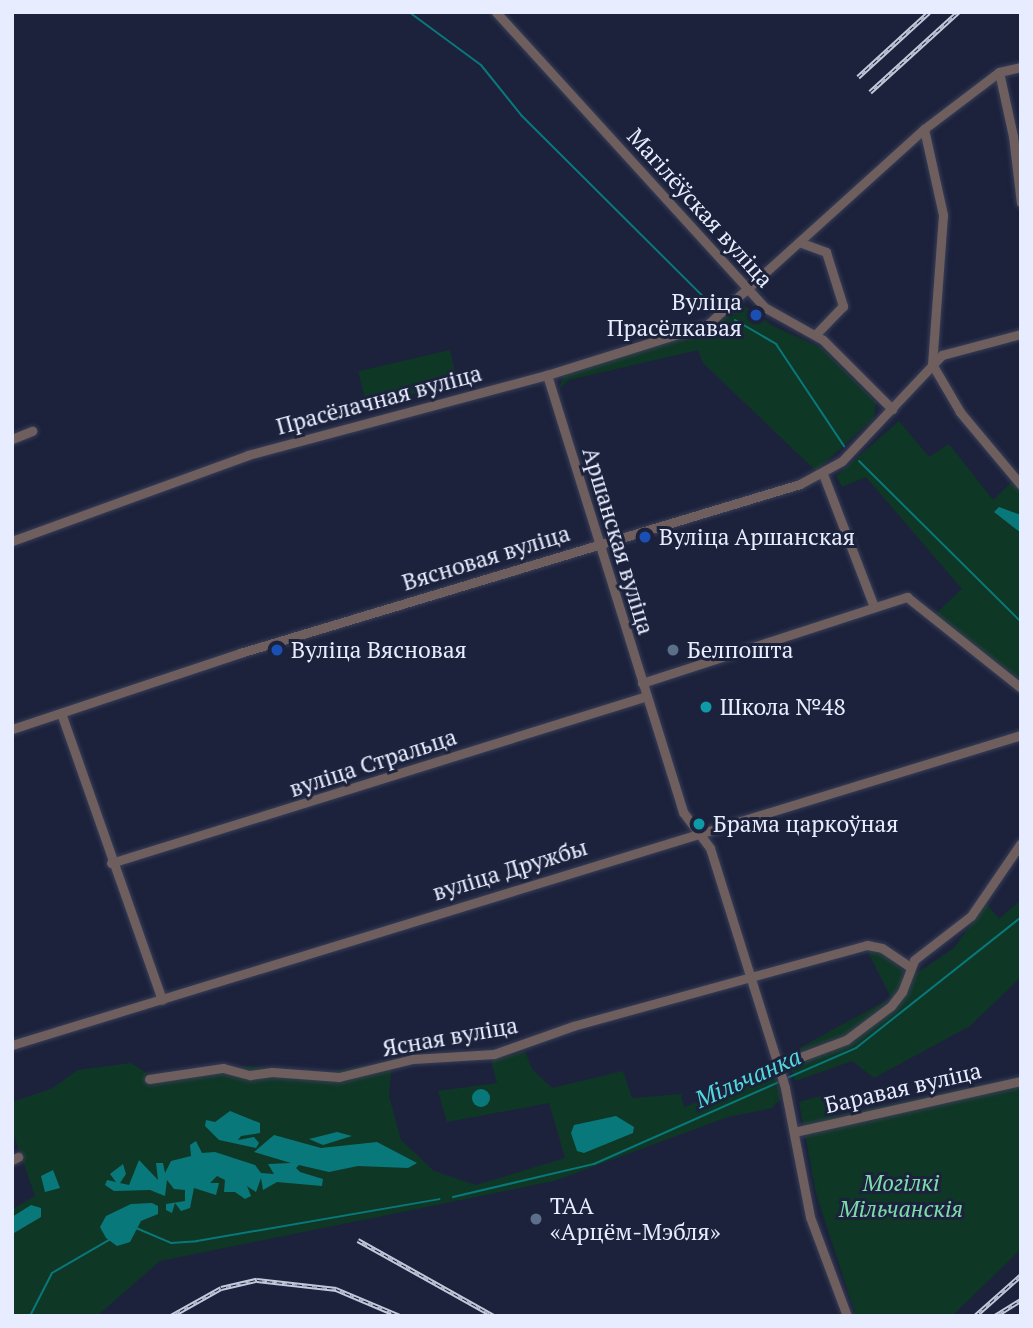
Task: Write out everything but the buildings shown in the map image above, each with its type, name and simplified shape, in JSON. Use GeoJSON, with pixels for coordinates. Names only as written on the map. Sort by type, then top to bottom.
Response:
{"type":"FeatureCollection","features":[{"type":"Feature","properties":{"kind":"street","name":"Магілёўская вуліца"},"geometry":{"type":"LineString","coordinates":[[496,12],[746,288],[776,317],[815,335],[892,408]]}},
{"type":"Feature","properties":{"kind":"street"},"geometry":{"type":"LineString","coordinates":[[1021,67],[999,72],[1013,136],[1021,202]]}},
{"type":"Feature","properties":{"kind":"street","name":"Прасёлачная вуліца"},"geometry":{"type":"LineString","coordinates":[[12,541],[248,455],[547,375],[707,325],[924,129],[999,72]]}},
{"type":"Feature","properties":{"kind":"street"},"geometry":{"type":"LineString","coordinates":[[924,129],[943,215],[932,365],[960,412],[1021,485]]}},
{"type":"Feature","properties":{"kind":"street"},"geometry":{"type":"LineString","coordinates":[[799,242],[826,252],[843,306],[815,335]]}},
{"type":"Feature","properties":{"kind":"street","name":"Вясновая вуліца"},"geometry":{"type":"LineString","coordinates":[[12,729],[823,474],[892,408],[932,365],[961,348],[1021,334]]}},
{"type":"Feature","properties":{"kind":"street","name":"Аршанская вуліца"},"geometry":{"type":"LineString","coordinates":[[547,375],[685,817],[710,848],[785,1088],[810,1217],[847,1316]]}},
{"type":"Feature","properties":{"kind":"street"},"geometry":{"type":"LineString","coordinates":[[12,439],[32,431]]}},
{"type":"Feature","properties":{"kind":"street"},"geometry":{"type":"LineString","coordinates":[[823,474],[873,604]]}},
{"type":"Feature","properties":{"kind":"street"},"geometry":{"type":"LineString","coordinates":[[642,683],[873,604],[907,597],[1021,688]]}},
{"type":"Feature","properties":{"kind":"street","name":"вуліца Стральца"},"geometry":{"type":"LineString","coordinates":[[110,863],[647,696]]}},
{"type":"Feature","properties":{"kind":"street"},"geometry":{"type":"LineString","coordinates":[[61,713],[110,863],[162,1000]]}},
{"type":"Feature","properties":{"kind":"street","name":"вуліца Дружбы"},"geometry":{"type":"LineString","coordinates":[[12,1045],[698,832],[1021,735]]}},
{"type":"Feature","properties":{"kind":"street"},"geometry":{"type":"LineString","coordinates":[[779,1068],[861,1031],[897,1000],[910,967],[918,956],[971,916],[1021,843]]}},
{"type":"Feature","properties":{"kind":"street","name":"Ясная вуліца"},"geometry":{"type":"LineString","coordinates":[[149,1079],[223,1068],[250,1076],[272,1072],[339,1077],[413,1059],[494,1054],[573,1026],[867,945],[889,951],[910,967]]}},
{"type":"Feature","properties":{"kind":"street","name":"Баравая вуліца"},"geometry":{"type":"LineString","coordinates":[[794,1132],[1021,1081]]}},
{"type":"Feature","properties":{"kind":"green space"},"geometry":{"type":"Polygon","coordinates":[[[742,304],[773,326],[822,348],[876,402],[874,418],[816,471],[703,363],[698,350],[569,380],[559,389],[564,374],[707,331],[742,304]]]}},
{"type":"Feature","properties":{"kind":"green space"},"geometry":{"type":"Polygon","coordinates":[[[450,350],[458,384],[366,405],[358,371],[450,350]]]}},
{"type":"Feature","properties":{"kind":"green space"},"geometry":{"type":"Polygon","coordinates":[[[899,421],[929,457],[949,444],[993,500],[1012,482],[1021,493],[1021,681],[935,614],[962,589],[866,477],[842,487],[836,476],[899,421]]]}},
{"type":"Feature","properties":{"kind":"green space"},"geometry":{"type":"Polygon","coordinates":[[[1021,900],[1021,977],[970,1026],[874,1078],[852,1061],[795,1081],[791,1067],[856,1040],[902,1001],[914,975],[954,948],[986,903],[999,919],[1021,900]]]}},
{"type":"Feature","properties":{"kind":"green space"},"geometry":{"type":"Polygon","coordinates":[[[881,951],[903,971],[903,983],[892,1001],[847,1035],[781,1058],[891,998],[868,952],[881,951]]]}},
{"type":"Feature","properties":{"kind":"green space"},"geometry":{"type":"Polygon","coordinates":[[[525,1051],[532,1069],[552,1088],[623,1071],[632,1098],[681,1094],[684,1107],[775,1072],[781,1098],[772,1108],[728,1117],[554,1181],[160,1261],[97,1316],[12,1316],[12,1209],[35,1196],[12,1130],[12,1102],[51,1089],[78,1070],[131,1063],[150,1075],[252,1066],[326,1073],[392,1060],[389,1096],[401,1140],[434,1171],[476,1185],[565,1158],[549,1103],[447,1122],[438,1091],[497,1083],[491,1061],[525,1051]]]}},
{"type":"Feature","properties":{"kind":"green space","name":"Могілкі Мільчанскія"},"geometry":{"type":"Polygon","coordinates":[[[1021,1076],[1021,1249],[952,1316],[856,1316],[816,1194],[799,1102],[823,1095],[835,1116],[1021,1076]]]}},
{"type":"Feature","properties":{"kind":"shaded area"},"geometry":{"type":"Polygon","coordinates":[[[999,507],[1021,515],[1021,533],[994,512],[999,507]]]}},
{"type":"Feature","properties":{"kind":"shaded area"},"geometry":{"type":"Polygon","coordinates":[[[481,1089],[489,1094],[490,1098],[485,1106],[481,1107],[473,1102],[472,1098],[477,1090],[481,1089]]]}},
{"type":"Feature","properties":{"kind":"shaded area"},"geometry":{"type":"Polygon","coordinates":[[[230,1111],[260,1123],[260,1133],[241,1136],[238,1140],[254,1137],[259,1143],[256,1148],[219,1140],[205,1126],[206,1120],[215,1122],[230,1111]]]}},
{"type":"Feature","properties":{"kind":"shaded area"},"geometry":{"type":"Polygon","coordinates":[[[616,1116],[634,1127],[633,1133],[584,1153],[577,1151],[571,1133],[574,1125],[616,1116]]]}},
{"type":"Feature","properties":{"kind":"shaded area"},"geometry":{"type":"Polygon","coordinates":[[[337,1132],[352,1136],[323,1145],[309,1139],[337,1132]]]}},
{"type":"Feature","properties":{"kind":"shaded area"},"geometry":{"type":"Polygon","coordinates":[[[274,1135],[321,1148],[377,1142],[417,1163],[408,1168],[358,1166],[329,1172],[299,1165],[296,1168],[300,1172],[323,1179],[322,1186],[277,1182],[263,1190],[261,1178],[256,1192],[247,1186],[251,1196],[245,1199],[235,1192],[224,1192],[225,1180],[217,1176],[210,1183],[219,1183],[216,1195],[194,1188],[190,1208],[181,1211],[175,1203],[172,1213],[166,1210],[166,1204],[185,1201],[185,1190],[174,1189],[167,1180],[165,1196],[150,1190],[114,1191],[105,1185],[107,1180],[116,1182],[110,1174],[123,1164],[126,1174],[120,1183],[129,1185],[139,1160],[158,1180],[156,1163],[163,1163],[165,1173],[171,1161],[191,1156],[190,1145],[196,1141],[202,1153],[215,1152],[255,1165],[261,1173],[274,1174],[268,1164],[291,1163],[254,1152],[274,1135]]]}},
{"type":"Feature","properties":{"kind":"shaded area"},"geometry":{"type":"Polygon","coordinates":[[[53,1170],[60,1188],[45,1192],[41,1176],[53,1170]]]}},
{"type":"Feature","properties":{"kind":"shaded area"},"geometry":{"type":"Polygon","coordinates":[[[152,1203],[158,1206],[158,1214],[141,1221],[130,1242],[117,1246],[106,1238],[100,1227],[106,1216],[131,1204],[152,1203]]]}},
{"type":"Feature","properties":{"kind":"shaded area"},"geometry":{"type":"Polygon","coordinates":[[[31,1205],[41,1208],[41,1217],[14,1233],[12,1217],[31,1205]]]}},
{"type":"Feature","properties":{"kind":"waterway"},"geometry":{"type":"LineString","coordinates":[[409,12],[481,65],[521,115],[716,309]]}},
{"type":"Feature","properties":{"kind":"waterway"},"geometry":{"type":"LineString","coordinates":[[735,320],[776,344],[844,446]]}},
{"type":"Feature","properties":{"kind":"waterway"},"geometry":{"type":"LineString","coordinates":[[859,461],[1021,622]]}},
{"type":"Feature","properties":{"kind":"waterway","name":"Мільчанка"},"geometry":{"type":"LineString","coordinates":[[787,1078],[856,1048],[1021,917]]}},
{"type":"Feature","properties":{"kind":"waterway","name":"Мільчанка"},"geometry":{"type":"LineString","coordinates":[[453,1197],[594,1164],[779,1082]]}},
{"type":"Feature","properties":{"kind":"waterway","name":"Мільчанка"},"geometry":{"type":"LineString","coordinates":[[136,1228],[171,1243],[197,1241],[439,1199]]}},
{"type":"Feature","properties":{"kind":"waterway","name":"Мільчанка"},"geometry":{"type":"LineString","coordinates":[[30,1316],[52,1273],[109,1240]]}},
{"type":"Feature","properties":{"kind":"railway"},"geometry":{"type":"LineString","coordinates":[[858,77],[929,12]]}},
{"type":"Feature","properties":{"kind":"railway"},"geometry":{"type":"LineString","coordinates":[[870,92],[958,12]]}},
{"type":"Feature","properties":{"kind":"railway"},"geometry":{"type":"LineString","coordinates":[[358,1240],[494,1316]]}},
{"type":"Feature","properties":{"kind":"railway"},"geometry":{"type":"LineString","coordinates":[[975,1316],[1021,1275]]}},
{"type":"Feature","properties":{"kind":"railway"},"geometry":{"type":"LineString","coordinates":[[171,1316],[221,1288],[257,1280],[336,1289],[400,1316]]}},
{"type":"Feature","properties":{"kind":"railway"},"geometry":{"type":"LineString","coordinates":[[995,1316],[1021,1300]]}},
{"type":"Feature","properties":{"kind":"place","name":"Вуліца Прасёлкавая"},"geometry":{"type":"Point","coordinates":[756,315]}},
{"type":"Feature","properties":{"kind":"place","name":"Вуліца Аршанская"},"geometry":{"type":"Point","coordinates":[645,537]}},
{"type":"Feature","properties":{"kind":"place","name":"Вуліца Вясновая"},"geometry":{"type":"Point","coordinates":[277,650]}},
{"type":"Feature","properties":{"kind":"place","name":"Белпошта"},"geometry":{"type":"Point","coordinates":[673,650]}},
{"type":"Feature","properties":{"kind":"place","name":"Школа №48"},"geometry":{"type":"Point","coordinates":[706,707]}},
{"type":"Feature","properties":{"kind":"place","name":"Брама царкоўная"},"geometry":{"type":"Point","coordinates":[699,824]}},
{"type":"Feature","properties":{"kind":"place","name":"ТАА «Арцём-Мэбля»"},"geometry":{"type":"Point","coordinates":[536,1219]}}]}
